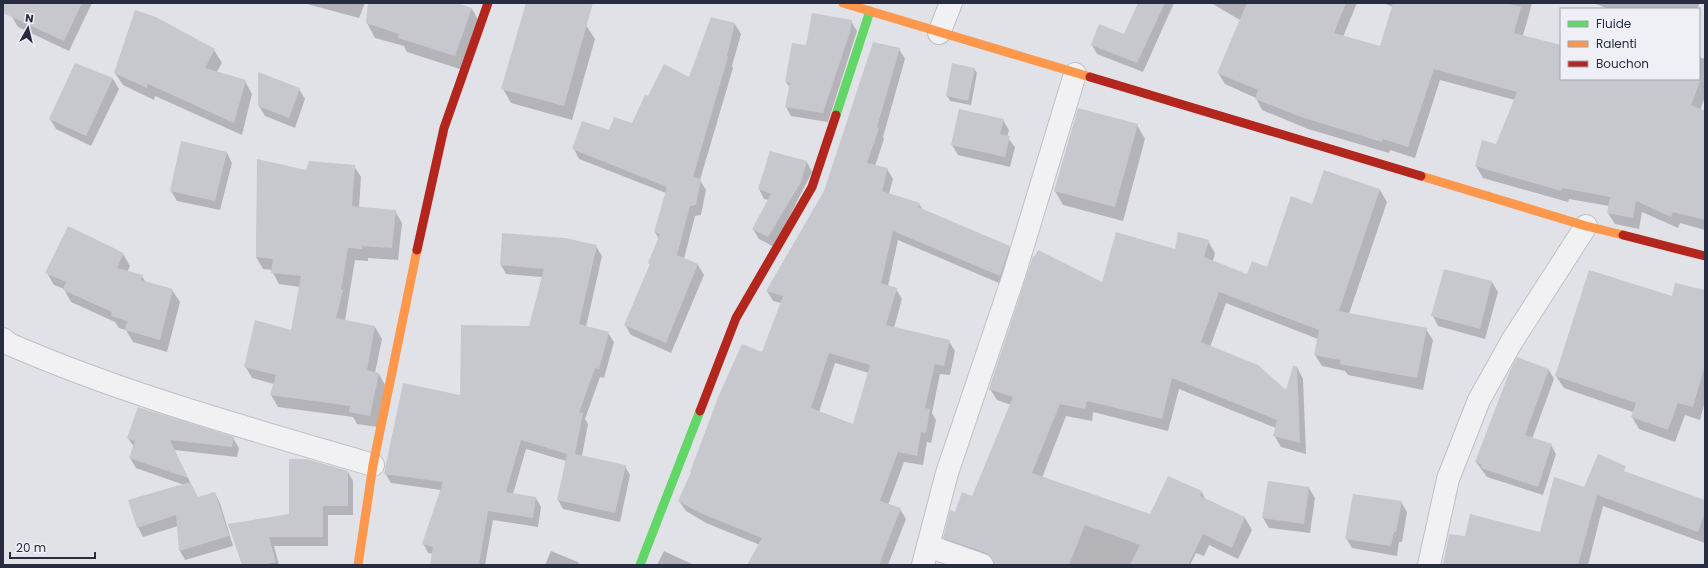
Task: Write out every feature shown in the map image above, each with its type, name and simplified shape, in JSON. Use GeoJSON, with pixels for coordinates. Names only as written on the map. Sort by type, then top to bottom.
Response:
{"type":"FeatureCollection","features":[{"type":"Feature","properties":{"kind":"street"},"geometry":{"type":"LineString","coordinates":[[358,565],[373,465],[436,159],[444,128],[488,3]]}},
{"type":"Feature","properties":{"kind":"street"},"geometry":{"type":"LineString","coordinates":[[843,3],[1075,74],[1586,226],[1705,256]]}},
{"type":"Feature","properties":{"kind":"street"},"geometry":{"type":"LineString","coordinates":[[939,33],[950,3]]}},
{"type":"Feature","properties":{"kind":"street"},"geometry":{"type":"LineString","coordinates":[[640,565],[736,318],[812,187],[870,12]]}},
{"type":"Feature","properties":{"kind":"street"},"geometry":{"type":"LineString","coordinates":[[982,565],[926,555],[947,473],[1014,275],[1075,74]]}},
{"type":"Feature","properties":{"kind":"street"},"geometry":{"type":"LineString","coordinates":[[1429,565],[1448,479],[1479,400],[1512,341],[1586,226]]}},
{"type":"Feature","properties":{"kind":"street"},"geometry":{"type":"LineString","coordinates":[[3,339],[59,365],[238,426],[373,465]]}},
{"type":"Feature","properties":{"kind":"building"},"geometry":{"type":"Polygon","coordinates":[[[3,3],[82,3],[64,41],[3,13],[3,3]]]}},
{"type":"Feature","properties":{"kind":"building"},"geometry":{"type":"Polygon","coordinates":[[[368,3],[456,3],[472,8],[455,56],[398,38],[399,34],[366,23],[368,3]]]}},
{"type":"Feature","properties":{"kind":"building"},"geometry":{"type":"Polygon","coordinates":[[[526,3],[593,3],[564,106],[501,89],[526,3]]]}},
{"type":"Feature","properties":{"kind":"building"},"geometry":{"type":"Polygon","coordinates":[[[1138,3],[1165,3],[1137,63],[1091,45],[1099,24],[1124,34],[1138,3]]]}},
{"type":"Feature","properties":{"kind":"building"},"geometry":{"type":"Polygon","coordinates":[[[1247,3],[1346,3],[1334,33],[1380,46],[1393,3],[1505,3],[1521,7],[1514,33],[1560,45],[1560,80],[1701,79],[1691,105],[1705,111],[1705,220],[1673,212],[1671,217],[1636,201],[1633,218],[1607,213],[1610,197],[1562,188],[1561,191],[1475,166],[1482,140],[1496,144],[1517,92],[1434,69],[1408,147],[1383,139],[1382,142],[1301,117],[1255,99],[1258,90],[1217,73],[1247,3]]]}},
{"type":"Feature","properties":{"kind":"building"},"geometry":{"type":"Polygon","coordinates":[[[135,10],[156,17],[215,49],[205,68],[246,80],[234,123],[148,84],[147,88],[114,73],[135,10]]]}},
{"type":"Feature","properties":{"kind":"building"},"geometry":{"type":"Polygon","coordinates":[[[812,13],[852,20],[850,32],[823,113],[785,107],[790,83],[785,82],[792,43],[806,45],[812,13]]]}},
{"type":"Feature","properties":{"kind":"building"},"geometry":{"type":"Polygon","coordinates":[[[711,17],[735,23],[728,57],[693,177],[701,179],[696,205],[690,206],[677,255],[698,264],[666,343],[624,325],[650,264],[648,263],[660,234],[654,232],[667,187],[572,149],[582,121],[609,130],[614,117],[632,123],[645,95],[648,96],[664,64],[689,77],[711,17]]]}},
{"type":"Feature","properties":{"kind":"building"},"geometry":{"type":"Polygon","coordinates":[[[873,42],[900,48],[877,127],[879,128],[867,163],[888,168],[882,191],[920,203],[918,207],[1010,246],[1000,276],[893,231],[881,283],[897,288],[886,325],[950,340],[944,366],[935,364],[925,408],[930,409],[926,433],[921,432],[917,456],[898,452],[880,501],[901,508],[879,565],[747,565],[762,538],[700,513],[678,501],[691,472],[719,395],[742,344],[762,352],[783,296],[766,291],[824,191],[873,42]],[[829,353],[811,408],[853,424],[870,365],[829,353]]]}},
{"type":"Feature","properties":{"kind":"building"},"geometry":{"type":"Polygon","coordinates":[[[75,63],[113,78],[86,136],[49,119],[75,63]]]}},
{"type":"Feature","properties":{"kind":"building"},"geometry":{"type":"Polygon","coordinates":[[[952,63],[975,68],[968,101],[946,96],[952,63]]]}},
{"type":"Feature","properties":{"kind":"building"},"geometry":{"type":"Polygon","coordinates":[[[258,72],[300,88],[289,118],[258,106],[258,72]]]}},
{"type":"Feature","properties":{"kind":"building"},"geometry":{"type":"Polygon","coordinates":[[[1078,108],[1138,124],[1115,207],[1054,191],[1078,108]]]}},
{"type":"Feature","properties":{"kind":"building"},"geometry":{"type":"Polygon","coordinates":[[[959,109],[1004,119],[1000,134],[1010,136],[1005,157],[951,145],[959,109]]]}},
{"type":"Feature","properties":{"kind":"building"},"geometry":{"type":"Polygon","coordinates":[[[181,141],[227,152],[215,201],[170,191],[181,141]]]}},
{"type":"Feature","properties":{"kind":"building"},"geometry":{"type":"Polygon","coordinates":[[[770,151],[807,161],[801,182],[768,237],[752,229],[771,194],[758,189],[770,151]]]}},
{"type":"Feature","properties":{"kind":"building"},"geometry":{"type":"Polygon","coordinates":[[[257,159],[306,170],[309,161],[355,165],[352,206],[396,210],[392,248],[362,246],[362,249],[348,248],[341,290],[343,290],[336,318],[375,326],[367,370],[379,373],[370,416],[349,412],[350,406],[270,395],[276,375],[244,367],[255,320],[291,330],[301,276],[271,273],[273,259],[256,257],[257,159]]]}},
{"type":"Feature","properties":{"kind":"building"},"geometry":{"type":"Polygon","coordinates":[[[1324,170],[1380,189],[1339,311],[1427,328],[1417,378],[1340,364],[1340,360],[1314,355],[1319,330],[1219,292],[1201,342],[1258,365],[1286,390],[1293,366],[1297,366],[1300,443],[1273,436],[1277,420],[1172,378],[1162,419],[1087,401],[1085,409],[1060,404],[1032,473],[1150,514],[1168,476],[1202,491],[1200,496],[1245,517],[1232,548],[1203,534],[1188,565],[1130,565],[1140,545],[1085,525],[1069,565],[997,565],[994,564],[991,557],[986,553],[943,538],[950,510],[955,512],[962,492],[972,496],[1013,397],[989,389],[1033,256],[1035,256],[1038,250],[1102,282],[1116,232],[1175,249],[1178,232],[1209,240],[1204,257],[1247,274],[1252,261],[1267,267],[1291,196],[1312,204],[1324,170]]]}},
{"type":"Feature","properties":{"kind":"building"},"geometry":{"type":"Polygon","coordinates":[[[68,226],[124,253],[117,268],[143,275],[141,280],[173,289],[160,340],[125,330],[127,321],[111,316],[112,312],[63,290],[66,282],[45,273],[68,226]]]}},
{"type":"Feature","properties":{"kind":"building"},"geometry":{"type":"Polygon","coordinates":[[[502,233],[565,238],[597,245],[579,324],[609,332],[599,369],[595,368],[579,413],[583,413],[575,454],[626,465],[615,513],[557,500],[567,454],[521,440],[506,492],[536,497],[533,518],[488,511],[479,565],[430,565],[433,547],[422,544],[443,482],[384,474],[403,383],[460,395],[461,325],[529,326],[544,269],[500,265],[502,233]]]}},
{"type":"Feature","properties":{"kind":"building"},"geometry":{"type":"Polygon","coordinates":[[[1444,269],[1492,281],[1480,329],[1431,316],[1444,269]]]}},
{"type":"Feature","properties":{"kind":"building"},"geometry":{"type":"Polygon","coordinates":[[[1589,270],[1672,296],[1675,283],[1705,290],[1705,365],[1693,407],[1678,403],[1668,430],[1631,417],[1636,403],[1555,376],[1589,270]]]}},
{"type":"Feature","properties":{"kind":"building"},"geometry":{"type":"Polygon","coordinates":[[[1517,357],[1549,369],[1525,435],[1552,444],[1538,487],[1481,468],[1482,465],[1475,462],[1509,373],[1517,357]]]}},
{"type":"Feature","properties":{"kind":"building"},"geometry":{"type":"Polygon","coordinates":[[[138,407],[234,437],[232,447],[170,440],[188,478],[129,458],[135,441],[127,438],[138,407]]]}},
{"type":"Feature","properties":{"kind":"building"},"geometry":{"type":"Polygon","coordinates":[[[1598,454],[1626,466],[1624,471],[1705,500],[1705,512],[1698,532],[1597,495],[1578,565],[1443,565],[1449,534],[1465,536],[1470,514],[1540,532],[1554,477],[1584,487],[1598,454]]]}},
{"type":"Feature","properties":{"kind":"building"},"geometry":{"type":"Polygon","coordinates":[[[289,459],[307,459],[348,471],[348,506],[323,506],[323,537],[269,537],[276,562],[263,565],[242,565],[228,524],[289,514],[289,459]]]}},
{"type":"Feature","properties":{"kind":"building"},"geometry":{"type":"Polygon","coordinates":[[[1268,481],[1309,487],[1304,524],[1262,518],[1268,481]]]}},
{"type":"Feature","properties":{"kind":"building"},"geometry":{"type":"Polygon","coordinates":[[[190,482],[198,497],[215,492],[229,536],[179,551],[176,515],[137,528],[128,500],[190,482]]]}},
{"type":"Feature","properties":{"kind":"building"},"geometry":{"type":"Polygon","coordinates":[[[1353,494],[1402,501],[1396,532],[1394,532],[1391,546],[1345,539],[1353,494]]]}},
{"type":"Feature","properties":{"kind":"traffic: fast"},"geometry":{"type":"LineString","coordinates":[[836,115],[870,11]]}},
{"type":"Feature","properties":{"kind":"traffic: fast"},"geometry":{"type":"LineString","coordinates":[[640,565],[700,411]]}},
{"type":"Feature","properties":{"kind":"traffic: slow"},"geometry":{"type":"LineString","coordinates":[[843,3],[1090,77]]}},
{"type":"Feature","properties":{"kind":"traffic: slow"},"geometry":{"type":"LineString","coordinates":[[1421,176],[1586,226],[1623,235]]}},
{"type":"Feature","properties":{"kind":"traffic: slow"},"geometry":{"type":"LineString","coordinates":[[358,565],[373,465],[417,250]]}},
{"type":"Feature","properties":{"kind":"traffic: jam"},"geometry":{"type":"LineString","coordinates":[[417,250],[444,128],[488,3]]}},
{"type":"Feature","properties":{"kind":"traffic: jam"},"geometry":{"type":"LineString","coordinates":[[1090,77],[1421,176]]}},
{"type":"Feature","properties":{"kind":"traffic: jam"},"geometry":{"type":"LineString","coordinates":[[700,411],[736,318],[812,187],[836,115]]}},
{"type":"Feature","properties":{"kind":"traffic: jam"},"geometry":{"type":"LineString","coordinates":[[1623,235],[1705,256]]}}]}
